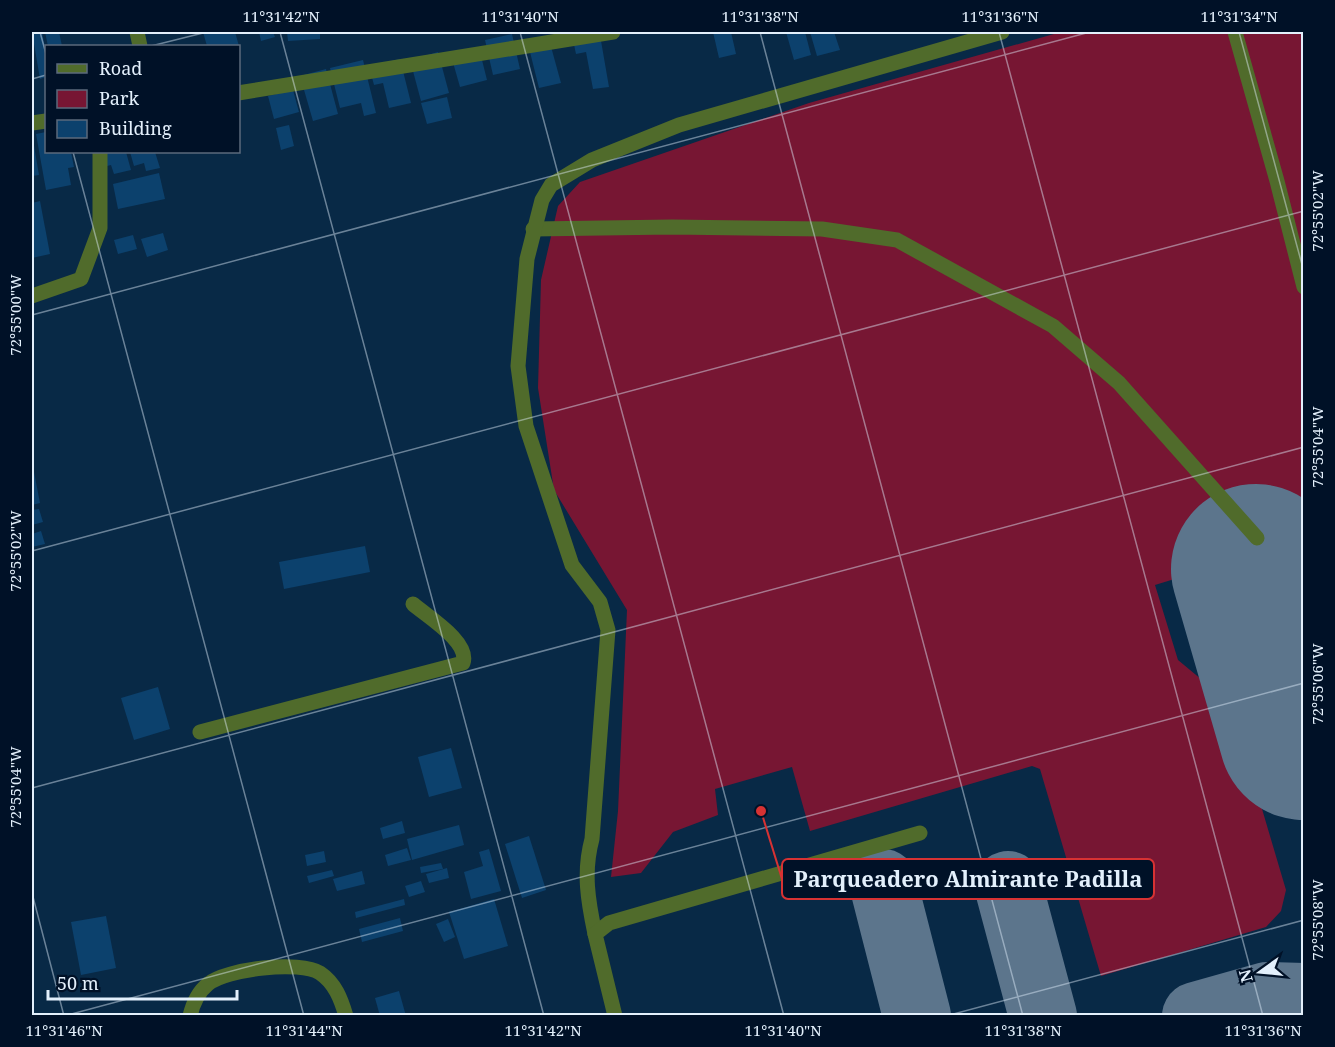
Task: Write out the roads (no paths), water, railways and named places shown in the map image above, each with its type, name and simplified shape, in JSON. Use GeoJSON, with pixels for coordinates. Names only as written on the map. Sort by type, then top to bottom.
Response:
{"type":"FeatureCollection","features":[{"type":"Feature","properties":{"kind":"street"},"geometry":{"type":"LineString","coordinates":[[240,93],[613,32]]}},
{"type":"Feature","properties":{"kind":"street"},"geometry":{"type":"LineString","coordinates":[[615,1016],[586,892],[608,630],[600,602],[572,565],[526,426],[518,366],[523,294],[533,229],[542,200],[551,185],[592,160],[646,137],[1002,32]]}},
{"type":"Feature","properties":{"kind":"street"},"geometry":{"type":"LineString","coordinates":[[1235,32],[1277,180],[1304,287]]}},
{"type":"Feature","properties":{"kind":"street"},"geometry":{"type":"LineString","coordinates":[[32,296],[81,279],[100,228],[100,153]]}},
{"type":"Feature","properties":{"kind":"street"},"geometry":{"type":"LineString","coordinates":[[533,229],[672,227],[822,229],[897,240],[1053,326],[1119,382],[1257,538]]}},
{"type":"Feature","properties":{"kind":"street"},"geometry":{"type":"LineString","coordinates":[[200,732],[463,663],[464,655],[459,641],[413,604]]}},
{"type":"Feature","properties":{"kind":"street"},"geometry":{"type":"LineString","coordinates":[[595,934],[618,919],[920,833]]}},
{"type":"Feature","properties":{"kind":"street"},"geometry":{"type":"LineString","coordinates":[[190,1016],[200,992],[218,978],[291,966],[319,973],[332,984],[341,1000],[346,1016]]}},
{"type":"Feature","properties":{"kind":"place","name":"Parqueadero Almirante Padilla"},"geometry":{"type":"Point","coordinates":[761,811]}}]}
